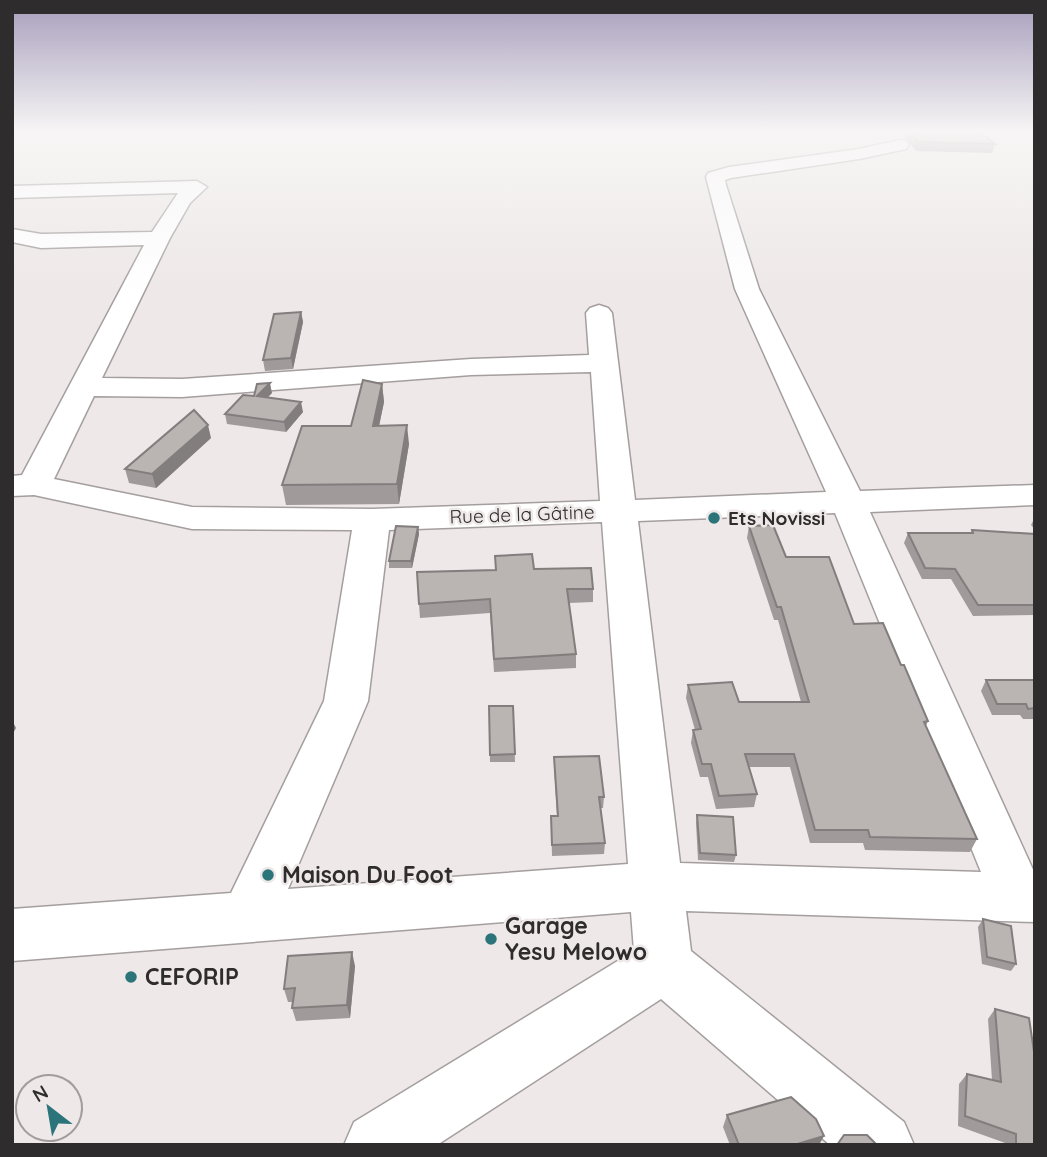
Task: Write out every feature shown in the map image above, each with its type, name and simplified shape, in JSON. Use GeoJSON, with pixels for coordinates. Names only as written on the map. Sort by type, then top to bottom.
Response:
{"type":"FeatureCollection","features":[{"type":"Feature","properties":{"kind":"street"},"geometry":{"type":"LineString","coordinates":[[12,192],[44,184]]}},
{"type":"Feature","properties":{"kind":"street"},"geometry":{"type":"LineString","coordinates":[[51,184],[13,236],[41,241],[159,238]]}},
{"type":"Feature","properties":{"kind":"street"},"geometry":{"type":"LineString","coordinates":[[23,486],[84,387],[159,238],[182,200],[197,187],[110,184]]}},
{"type":"Feature","properties":{"kind":"street"},"geometry":{"type":"LineString","coordinates":[[12,935],[659,886],[1027,899],[848,502],[747,289],[723,214],[717,184]]}},
{"type":"Feature","properties":{"kind":"street"},"geometry":{"type":"LineString","coordinates":[[600,313],[659,886],[664,965],[881,1145]]}},
{"type":"Feature","properties":{"kind":"street"},"geometry":{"type":"LineString","coordinates":[[84,387],[182,388],[471,367],[605,363]]}},
{"type":"Feature","properties":{"kind":"street","name":"Rue de la Gâtine"},"geometry":{"type":"LineString","coordinates":[[23,486],[192,517],[372,520],[1035,495]]}},
{"type":"Feature","properties":{"kind":"street"},"geometry":{"type":"LineString","coordinates":[[247,918],[346,701],[372,520]]}},
{"type":"Feature","properties":{"kind":"street"},"geometry":{"type":"LineString","coordinates":[[377,1145],[664,965]]}},
{"type":"Feature","properties":{"kind":"building"},"geometry":{"type":"Polygon","coordinates":[[[301,312],[291,358],[263,360],[274,314],[301,312]]]}},
{"type":"Feature","properties":{"kind":"building"},"geometry":{"type":"Polygon","coordinates":[[[363,380],[382,384],[373,426],[407,425],[397,484],[282,485],[302,426],[351,426],[363,380]]]}},
{"type":"Feature","properties":{"kind":"building"},"geometry":{"type":"Polygon","coordinates":[[[270,383],[257,396],[301,402],[284,422],[225,414],[243,395],[254,396],[257,384],[270,383]]]}},
{"type":"Feature","properties":{"kind":"building"},"geometry":{"type":"Polygon","coordinates":[[[194,410],[208,425],[152,474],[125,469],[194,410]]]}},
{"type":"Feature","properties":{"kind":"building"},"geometry":{"type":"Polygon","coordinates":[[[773,525],[786,557],[829,557],[854,624],[883,623],[901,665],[904,665],[928,721],[924,722],[977,839],[870,837],[868,830],[815,830],[794,754],[745,754],[757,794],[719,796],[711,764],[702,764],[693,730],[701,729],[688,685],[732,682],[739,702],[809,702],[781,607],[777,607],[749,526],[773,525]]]}},
{"type":"Feature","properties":{"kind":"building"},"geometry":{"type":"Polygon","coordinates":[[[396,526],[418,527],[411,561],[389,561],[396,526]]]}},
{"type":"Feature","properties":{"kind":"building"},"geometry":{"type":"Polygon","coordinates":[[[972,530],[1035,534],[1035,605],[978,605],[955,569],[925,568],[908,533],[973,533],[972,530]]]}},
{"type":"Feature","properties":{"kind":"building"},"geometry":{"type":"Polygon","coordinates":[[[532,554],[534,569],[591,568],[593,589],[567,589],[576,654],[494,659],[490,599],[419,604],[417,572],[496,570],[495,556],[532,554]]]}},
{"type":"Feature","properties":{"kind":"building"},"geometry":{"type":"Polygon","coordinates":[[[986,680],[1035,680],[1035,708],[1028,709],[1026,704],[997,704],[986,680]]]}},
{"type":"Feature","properties":{"kind":"building"},"geometry":{"type":"Polygon","coordinates":[[[489,706],[513,706],[515,754],[490,755],[489,706]]]}},
{"type":"Feature","properties":{"kind":"building"},"geometry":{"type":"Polygon","coordinates":[[[599,756],[604,797],[599,797],[605,843],[552,845],[551,816],[558,816],[554,757],[599,756]]]}},
{"type":"Feature","properties":{"kind":"building"},"geometry":{"type":"Polygon","coordinates":[[[697,815],[733,817],[736,855],[700,853],[697,815]]]}},
{"type":"Feature","properties":{"kind":"building"},"geometry":{"type":"Polygon","coordinates":[[[983,919],[1011,926],[1016,964],[987,957],[983,919]]]}},
{"type":"Feature","properties":{"kind":"building"},"geometry":{"type":"Polygon","coordinates":[[[352,952],[347,1005],[292,1008],[295,988],[284,989],[288,956],[352,952]]]}},
{"type":"Feature","properties":{"kind":"building"},"geometry":{"type":"Polygon","coordinates":[[[995,1009],[1029,1018],[1035,1058],[1035,1145],[1016,1145],[1016,1134],[965,1116],[967,1074],[1001,1082],[995,1009]]]}},
{"type":"Feature","properties":{"kind":"building"},"geometry":{"type":"Polygon","coordinates":[[[791,1097],[816,1119],[824,1136],[794,1145],[739,1145],[727,1115],[791,1097]]]}},
{"type":"Feature","properties":{"kind":"building"},"geometry":{"type":"Polygon","coordinates":[[[844,1135],[867,1135],[877,1145],[837,1145],[844,1135]]]}},
{"type":"Feature","properties":{"kind":"place","name":"Ets Novissi"},"geometry":{"type":"Point","coordinates":[714,518]}},
{"type":"Feature","properties":{"kind":"place","name":"Maison Du Foot"},"geometry":{"type":"Point","coordinates":[268,875]}},
{"type":"Feature","properties":{"kind":"place","name":"Garage Yesu Melowo"},"geometry":{"type":"Point","coordinates":[491,939]}},
{"type":"Feature","properties":{"kind":"place","name":"CEFORIP"},"geometry":{"type":"Point","coordinates":[131,977]}}]}
